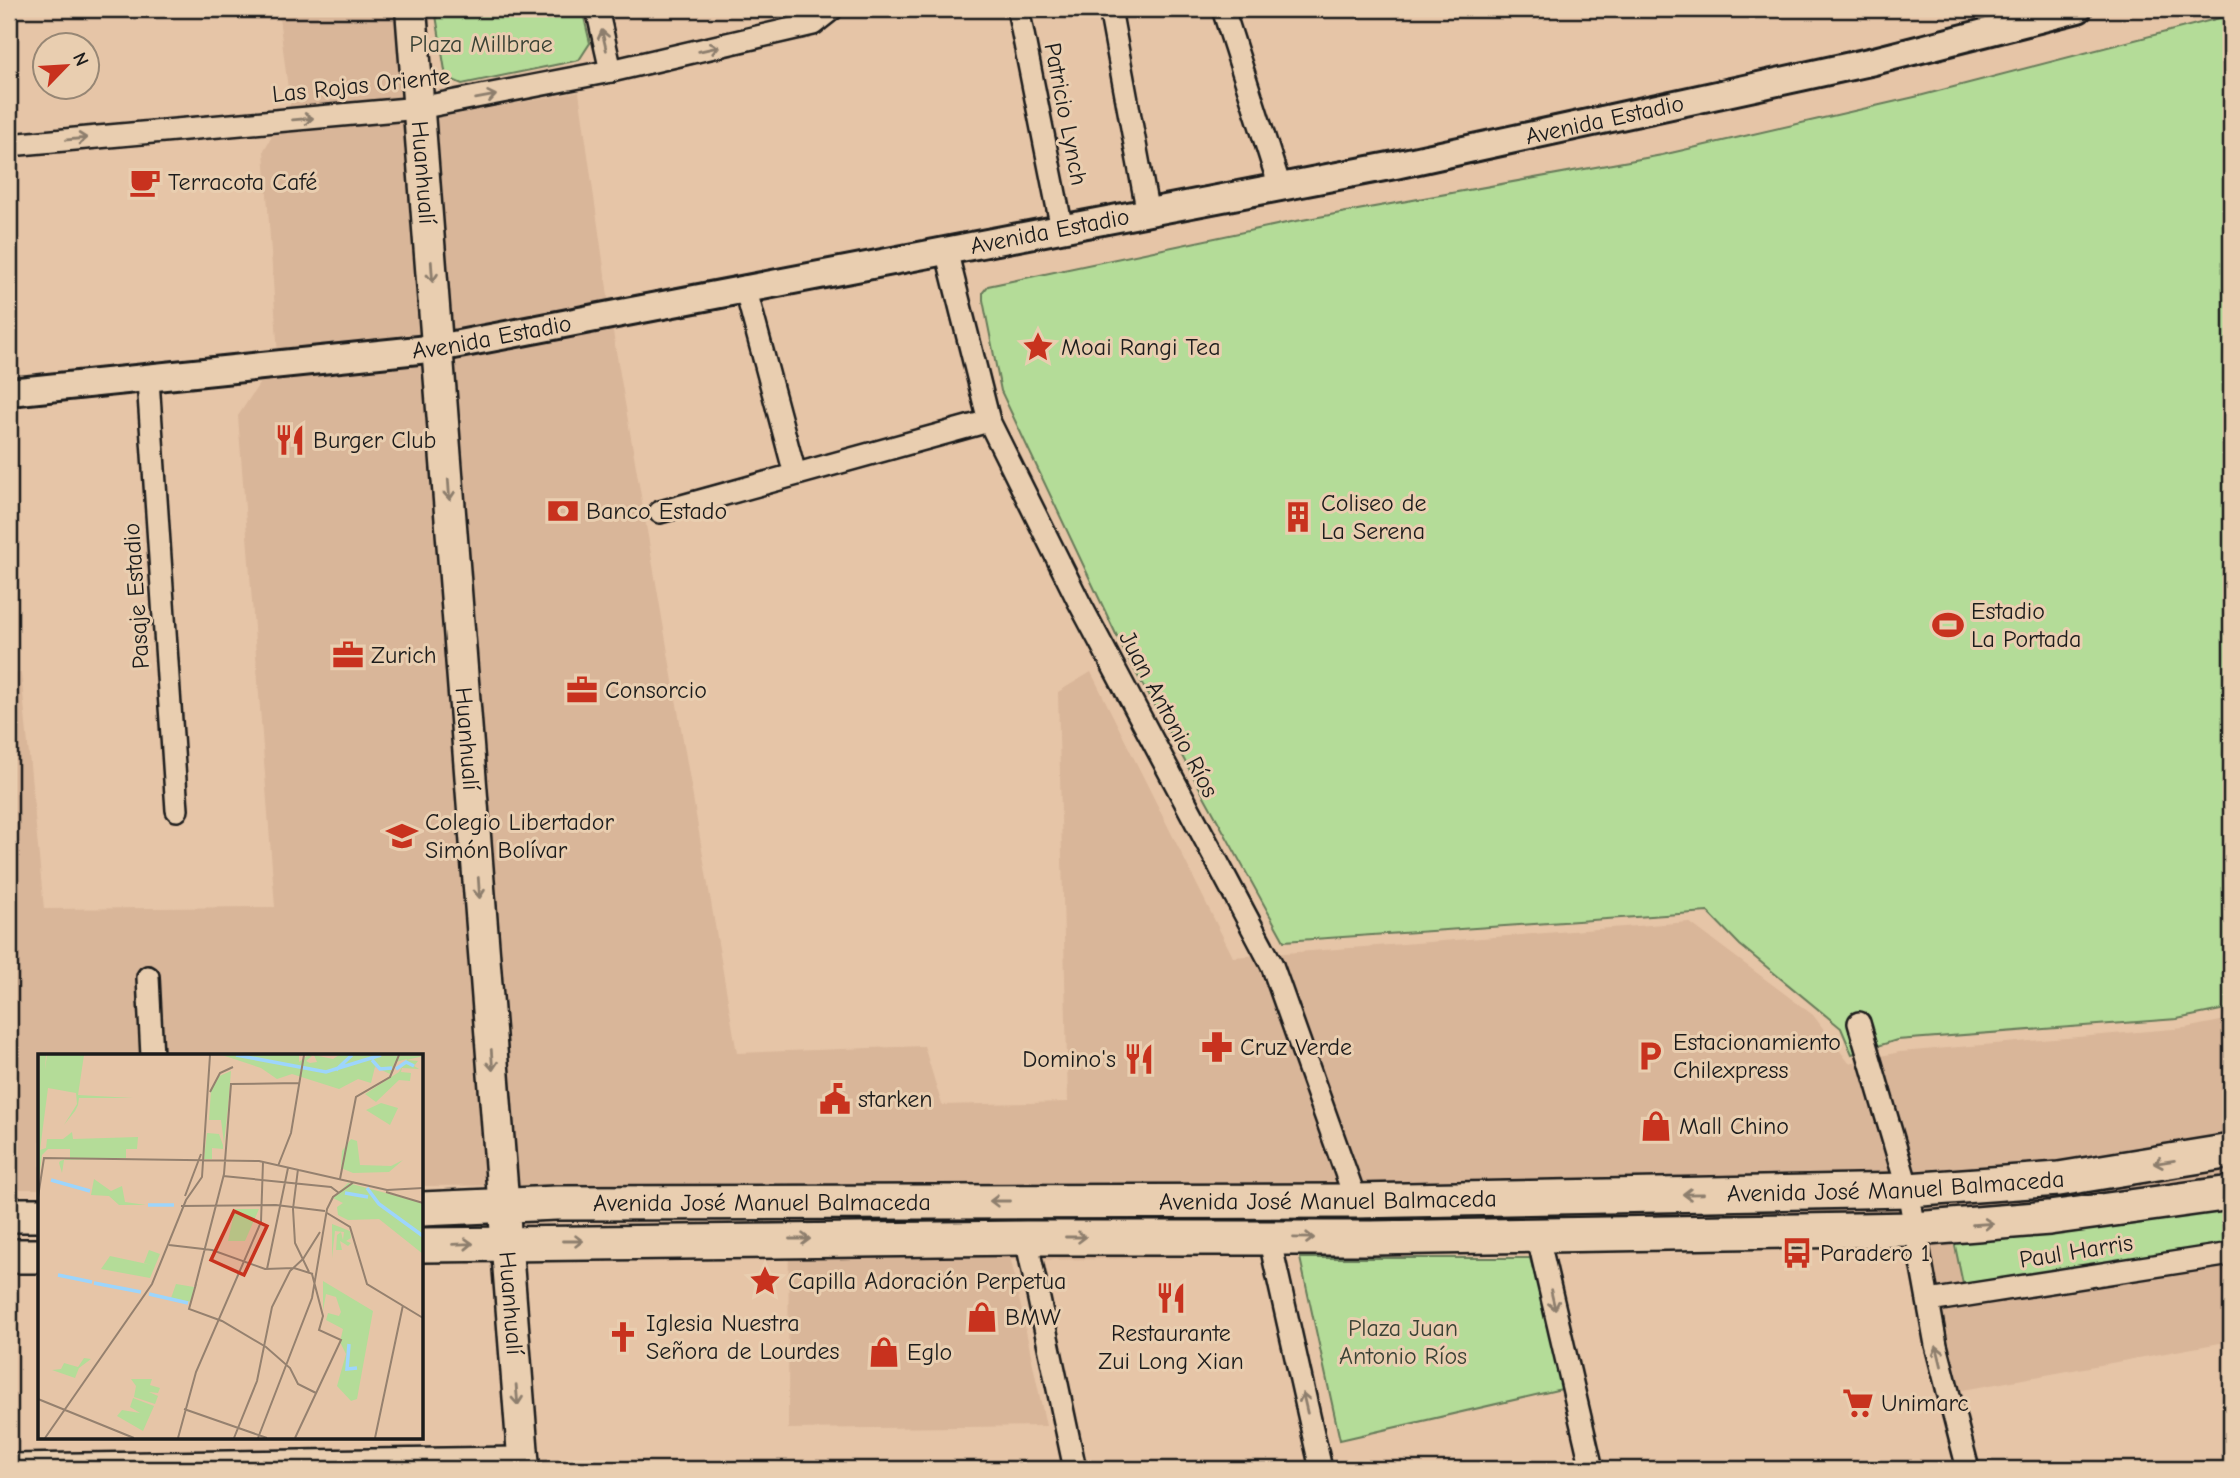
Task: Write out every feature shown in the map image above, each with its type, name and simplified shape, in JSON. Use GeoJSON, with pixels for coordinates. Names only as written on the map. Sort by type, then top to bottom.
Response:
{"type":"FeatureCollection","features":[{"type":"Feature","properties":{"kind":"main road","name":"Huanhualí"},"geometry":{"type":"LineString","coordinates":[[411,9],[523,1464]]}},
{"type":"Feature","properties":{"kind":"main road","name":"Avenida José Manuel Balmaceda"},"geometry":{"type":"LineString","coordinates":[[424,1209],[504,1205],[1356,1201],[1908,1190],[2059,1179],[2231,1151]]}},
{"type":"Feature","properties":{"kind":"main road","name":"Avenida José Manuel Balmaceda"},"geometry":{"type":"LineString","coordinates":[[424,1245],[1915,1229],[2049,1218],[2231,1193]]}},
{"type":"Feature","properties":{"kind":"main road"},"geometry":{"type":"LineString","coordinates":[[9,1215],[38,1214]]}},
{"type":"Feature","properties":{"kind":"main road"},"geometry":{"type":"LineString","coordinates":[[9,1256],[38,1256]]}},
{"type":"Feature","properties":{"kind":"street"},"geometry":{"type":"LineString","coordinates":[[597,9],[611,71]]}},
{"type":"Feature","properties":{"kind":"street","name":"Las Rojas Oriente"},"geometry":{"type":"LineString","coordinates":[[9,145],[419,108],[611,71],[813,24],[832,9]]}},
{"type":"Feature","properties":{"kind":"street","name":"Patricio Lynch"},"geometry":{"type":"LineString","coordinates":[[1018,9],[1062,229]]}},
{"type":"Feature","properties":{"kind":"street"},"geometry":{"type":"LineString","coordinates":[[1110,9],[1149,214]]}},
{"type":"Feature","properties":{"kind":"street"},"geometry":{"type":"LineString","coordinates":[[1223,9],[1280,187]]}},
{"type":"Feature","properties":{"kind":"street","name":"Avenida Estadio"},"geometry":{"type":"LineString","coordinates":[[9,392],[148,380],[438,348],[745,287],[1149,214],[1395,165],[1874,61],[2078,9]]}},
{"type":"Feature","properties":{"kind":"street","name":"Juan Antonio Ríos"},"geometry":{"type":"LineString","coordinates":[[946,250],[989,421],[1079,602],[1272,965],[1356,1201]]}},
{"type":"Feature","properties":{"kind":"street"},"geometry":{"type":"LineString","coordinates":[[745,287],[795,474]]}},
{"type":"Feature","properties":{"kind":"street","name":"Pasaje Estadio"},"geometry":{"type":"LineString","coordinates":[[148,380],[177,810]]}},
{"type":"Feature","properties":{"kind":"street"},"geometry":{"type":"LineString","coordinates":[[660,512],[989,421]]}},
{"type":"Feature","properties":{"kind":"street"},"geometry":{"type":"LineString","coordinates":[[148,977],[152,1054]]}},
{"type":"Feature","properties":{"kind":"street"},"geometry":{"type":"LineString","coordinates":[[1859,1023],[1908,1190],[1936,1345],[1968,1469]]}},
{"type":"Feature","properties":{"kind":"street"},"geometry":{"type":"LineString","coordinates":[[1537,1233],[1592,1469]]}},
{"type":"Feature","properties":{"kind":"street"},"geometry":{"type":"LineString","coordinates":[[1269,1237],[1321,1469]]}},
{"type":"Feature","properties":{"kind":"street"},"geometry":{"type":"LineString","coordinates":[[1026,1238],[1075,1469]]}},
{"type":"Feature","properties":{"kind":"street","name":"Paul Harris"},"geometry":{"type":"LineString","coordinates":[[1929,1301],[2231,1254]]}},
{"type":"Feature","properties":{"kind":"street"},"geometry":{"type":"LineString","coordinates":[[9,1465],[523,1464]]}},
{"type":"Feature","properties":{"kind":"shaded area"},"geometry":{"type":"Polygon","coordinates":[[[278,9],[396,9],[408,123],[579,92],[615,345],[737,1053],[924,1046],[942,1105],[1068,1102],[1058,692],[1091,672],[1233,957],[1689,922],[1813,1015],[1849,1063],[1900,1052],[2185,1028],[2231,1019],[2231,1341],[1936,1395],[1902,1239],[1549,1254],[1011,1260],[1046,1426],[788,1429],[789,1183],[424,1186],[424,1054],[38,1054],[38,1189],[9,1189],[9,674],[21,673],[44,909],[275,907],[238,416],[278,355],[264,150],[290,105],[278,9]]]}},
{"type":"Feature","properties":{"kind":"green space","name":"Plaza Millbrae"},"geometry":{"type":"Polygon","coordinates":[[[435,9],[582,9],[590,43],[579,60],[462,84],[446,77],[435,9]]]}},
{"type":"Feature","properties":{"kind":"green space","name":"Estadio La Portada"},"geometry":{"type":"Polygon","coordinates":[[[2231,15],[2231,1008],[2177,1019],[1897,1040],[1852,1054],[1841,1028],[1740,945],[1708,912],[1284,941],[1123,649],[1001,391],[983,300],[983,292],[988,286],[1291,222],[1662,155],[1919,96],[2231,15]]]}},
{"type":"Feature","properties":{"kind":"green space"},"geometry":{"type":"Polygon","coordinates":[[[2231,1209],[2231,1246],[1963,1284],[1954,1241],[2231,1209]]]}},
{"type":"Feature","properties":{"kind":"green space","name":"Plaza Juan Antonio Ríos"},"geometry":{"type":"Polygon","coordinates":[[[1300,1258],[1530,1258],[1566,1388],[1340,1440],[1300,1258]]]}},
{"type":"Feature","properties":{"kind":"place","name":"Terracota Café"},"geometry":{"type":"Point","coordinates":[145,182]}},
{"type":"Feature","properties":{"kind":"place","name":"Moai Rangi Tea"},"geometry":{"type":"Point","coordinates":[1038,347]}},
{"type":"Feature","properties":{"kind":"place","name":"Burger Club"},"geometry":{"type":"Point","coordinates":[290,440]}},
{"type":"Feature","properties":{"kind":"place","name":"Banco Estado"},"geometry":{"type":"Point","coordinates":[563,511]}},
{"type":"Feature","properties":{"kind":"place","name":"Coliseo de La Serena"},"geometry":{"type":"Point","coordinates":[1298,517]}},
{"type":"Feature","properties":{"kind":"place","name":"Estadio La Portada"},"geometry":{"type":"Point","coordinates":[1948,625]}},
{"type":"Feature","properties":{"kind":"place","name":"Zurich"},"geometry":{"type":"Point","coordinates":[348,655]}},
{"type":"Feature","properties":{"kind":"place","name":"Consorcio"},"geometry":{"type":"Point","coordinates":[582,690]}},
{"type":"Feature","properties":{"kind":"place","name":"Colegio Libertador Simón Bolívar"},"geometry":{"type":"Point","coordinates":[402,836]}},
{"type":"Feature","properties":{"kind":"place","name":"Cruz Verde"},"geometry":{"type":"Point","coordinates":[1217,1047]}},
{"type":"Feature","properties":{"kind":"place","name":"Estacionamiento Chilexpress"},"geometry":{"type":"Point","coordinates":[1650,1056]}},
{"type":"Feature","properties":{"kind":"place","name":"Domino's"},"geometry":{"type":"Point","coordinates":[1139,1059]}},
{"type":"Feature","properties":{"kind":"place","name":"starken"},"geometry":{"type":"Point","coordinates":[835,1099]}},
{"type":"Feature","properties":{"kind":"place","name":"Mall Chino"},"geometry":{"type":"Point","coordinates":[1656,1126]}},
{"type":"Feature","properties":{"kind":"place","name":"Paradero 1"},"geometry":{"type":"Point","coordinates":[1797,1253]}},
{"type":"Feature","properties":{"kind":"place","name":"Capilla Adoración Perpetua"},"geometry":{"type":"Point","coordinates":[765,1281]}},
{"type":"Feature","properties":{"kind":"place","name":"Restaurante Zui Long Xian"},"geometry":{"type":"Point","coordinates":[1171,1298]}},
{"type":"Feature","properties":{"kind":"place","name":"BMW"},"geometry":{"type":"Point","coordinates":[982,1317]}},
{"type":"Feature","properties":{"kind":"place","name":"Iglesia Nuestra Señora de Lourdes"},"geometry":{"type":"Point","coordinates":[623,1337]}},
{"type":"Feature","properties":{"kind":"place","name":"Eglo"},"geometry":{"type":"Point","coordinates":[884,1352]}},
{"type":"Feature","properties":{"kind":"place","name":"Unimarc"},"geometry":{"type":"Point","coordinates":[1858,1403]}}]}
